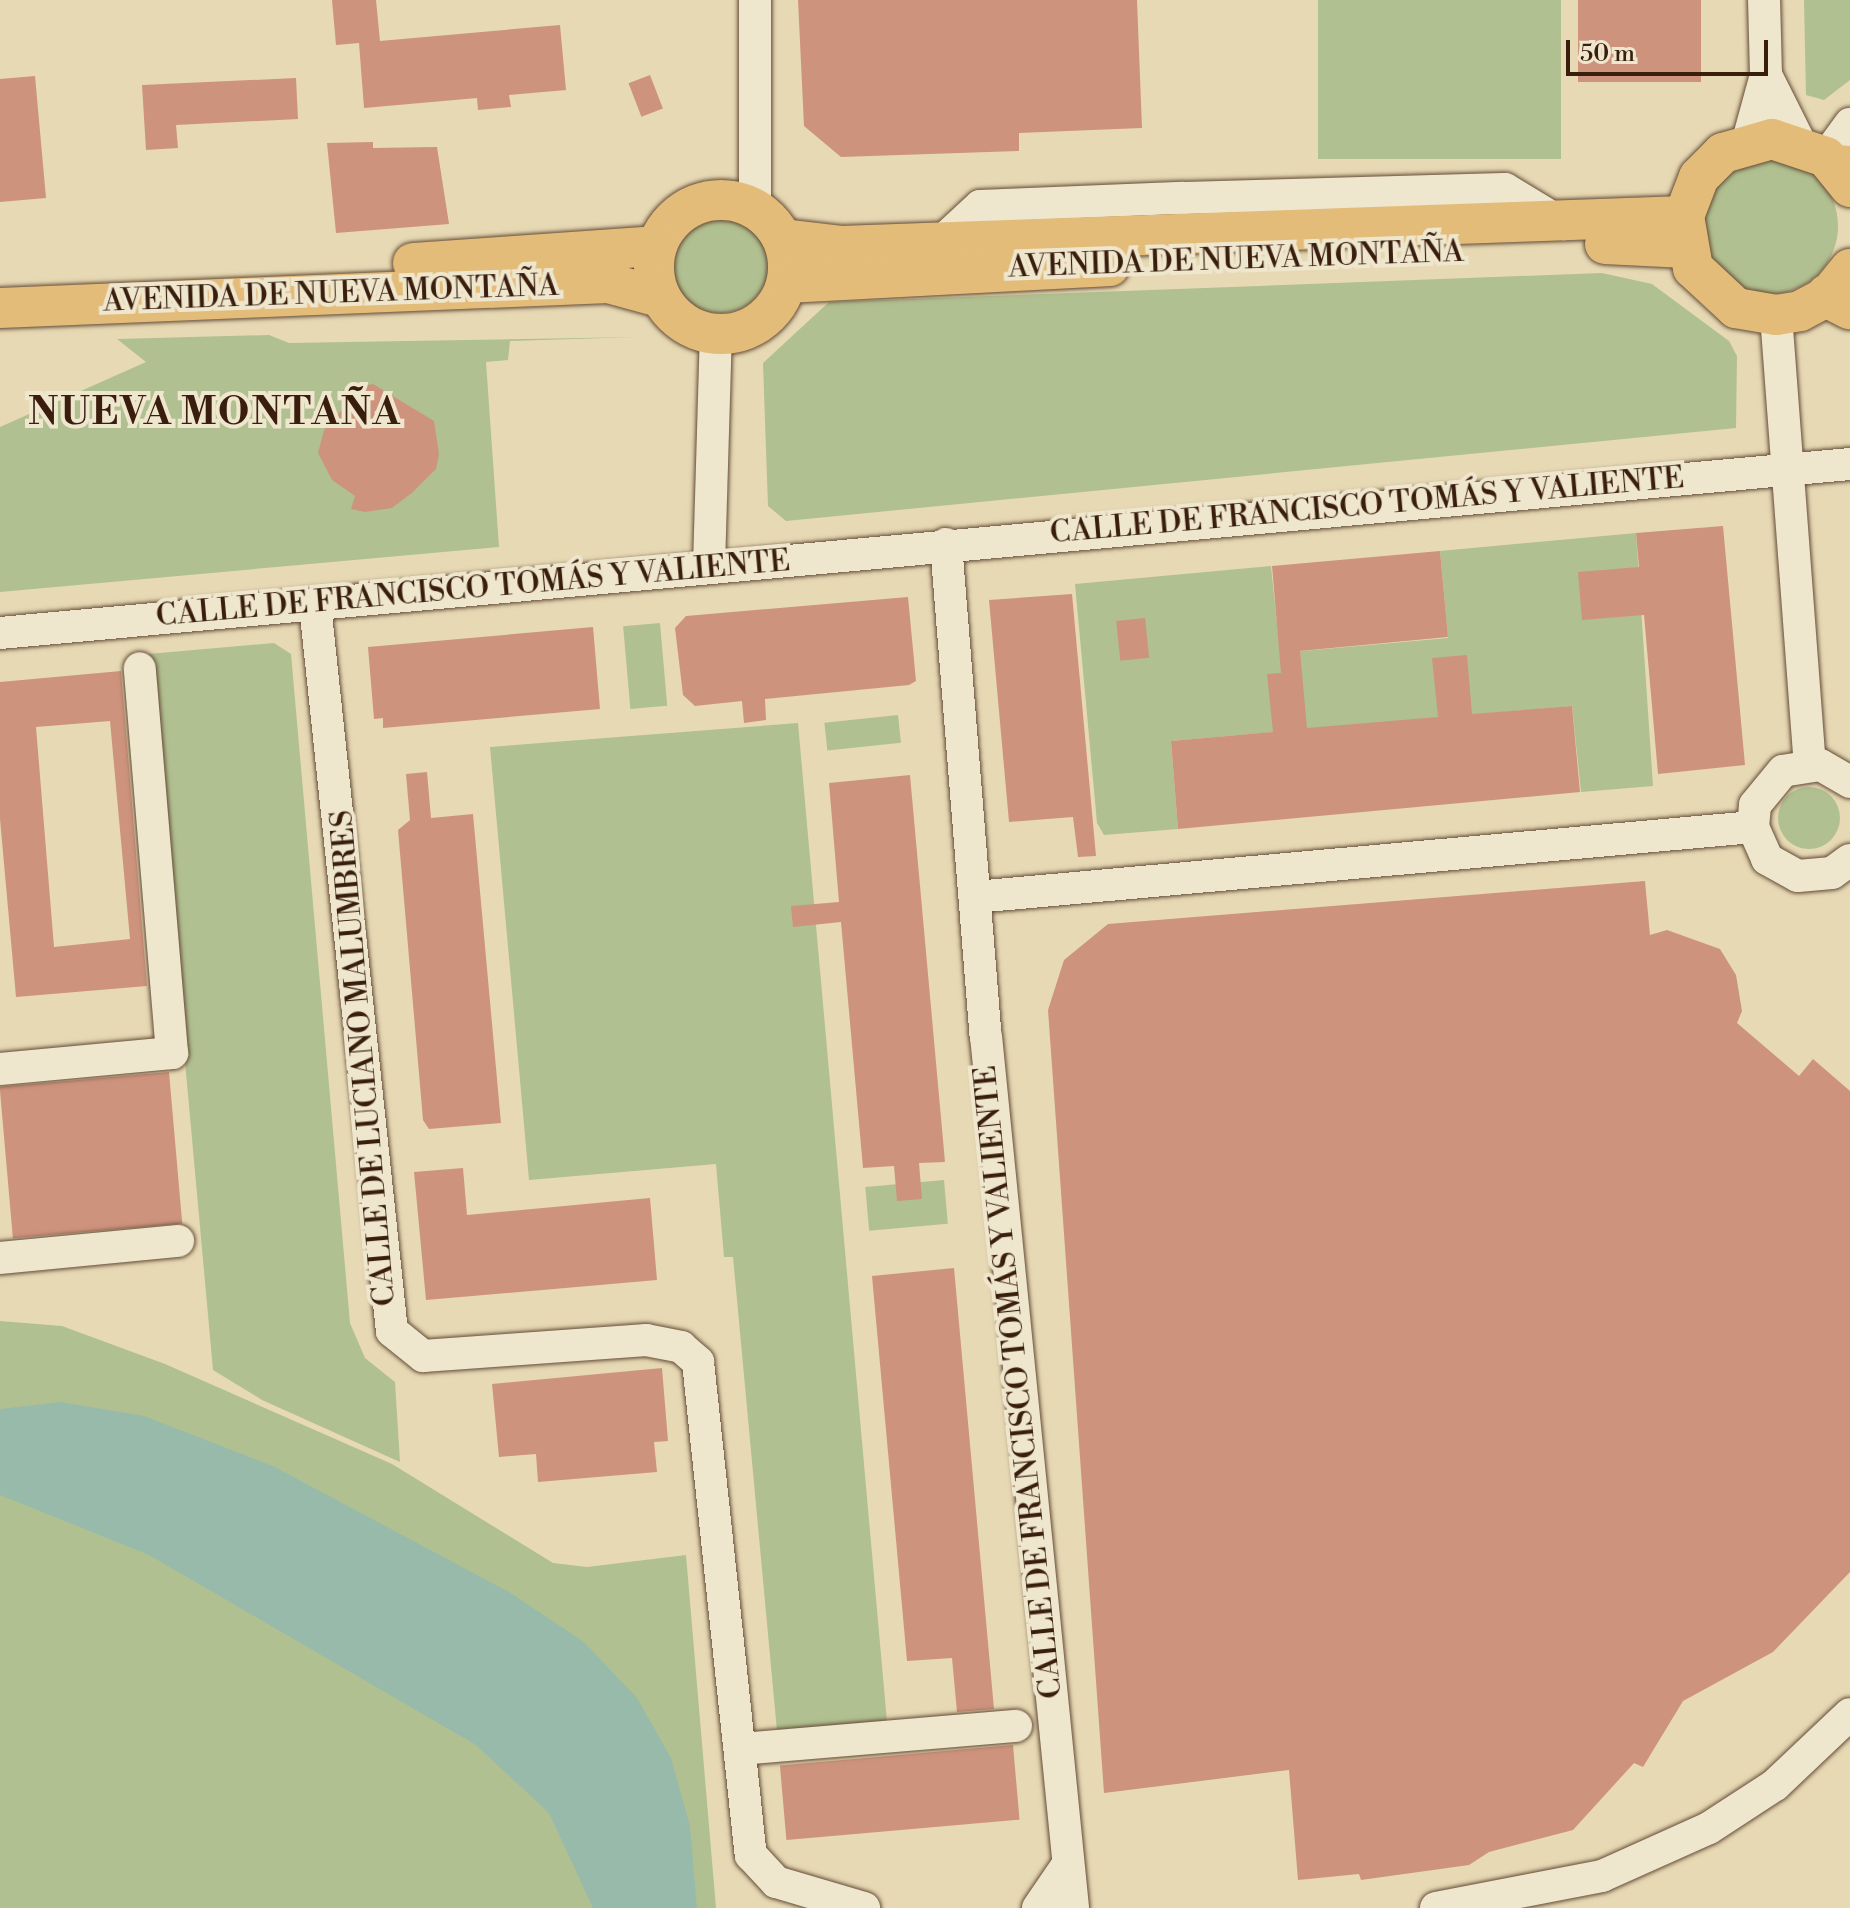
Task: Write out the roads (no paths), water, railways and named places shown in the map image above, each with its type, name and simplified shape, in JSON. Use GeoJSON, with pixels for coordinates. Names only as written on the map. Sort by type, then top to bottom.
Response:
{"type":"FeatureCollection","features":[{"type":"Feature","properties":{"kind":"main road"},"geometry":{"type":"LineString","coordinates":[[1833,164],[1747,144],[1723,153],[1699,177],[1685,232],[1712,293],[1736,308],[1776,315],[1843,291]]}},
{"type":"Feature","properties":{"kind":"main road"},"geometry":{"type":"LineString","coordinates":[[733,200],[755,208],[783,239],[787,283],[761,320],[716,336],[681,322],[660,297],[656,246],[693,205],[733,200]]}},
{"type":"Feature","properties":{"kind":"main road","name":"AVENIDA DE NUEVA MONTAÑA"},"geometry":{"type":"LineString","coordinates":[[783,239],[939,244],[1566,225],[1685,232]]}},
{"type":"Feature","properties":{"kind":"main road","name":"AVENIDA DE NUEVA MONTAÑA"},"geometry":{"type":"LineString","coordinates":[[787,283],[1619,244],[1685,232]]}},
{"type":"Feature","properties":{"kind":"main road","name":"AVENIDA DE NUEVA MONTAÑA"},"geometry":{"type":"LineString","coordinates":[[0,282],[656,246]]}},
{"type":"Feature","properties":{"kind":"main road","name":"AVENIDA DE NUEVA MONTAÑA"},"geometry":{"type":"LineString","coordinates":[[0,308],[608,283],[660,297]]}},
{"type":"Feature","properties":{"kind":"street"},"geometry":{"type":"LineString","coordinates":[[755,0],[755,208]]}},
{"type":"Feature","properties":{"kind":"street"},"geometry":{"type":"LineString","coordinates":[[1747,144],[1766,75],[1764,0]]}},
{"type":"Feature","properties":{"kind":"street"},"geometry":{"type":"LineString","coordinates":[[1766,75],[1833,164]]}},
{"type":"Feature","properties":{"kind":"street"},"geometry":{"type":"LineString","coordinates":[[1833,164],[1850,124]]}},
{"type":"Feature","properties":{"kind":"street"},"geometry":{"type":"LineString","coordinates":[[1776,315],[1810,764]]}},
{"type":"Feature","properties":{"kind":"street"},"geometry":{"type":"LineString","coordinates":[[709,566],[716,336]]}},
{"type":"Feature","properties":{"kind":"street","name":"CALLE DE FRANCISCO TOMÁS Y VALIENTE"},"geometry":{"type":"LineString","coordinates":[[0,633],[1788,467],[1850,464]]}},
{"type":"Feature","properties":{"kind":"street","name":"CALLE DE FRANCISCO TOMÁS Y VALIENTE"},"geometry":{"type":"LineString","coordinates":[[946,544],[975,897],[1066,1867],[1073,1908]]}},
{"type":"Feature","properties":{"kind":"street","name":"CALLE DE LUCIANO MALUMBRES"},"geometry":{"type":"LineString","coordinates":[[315,605],[392,1331],[423,1356],[646,1340],[681,1347],[698,1362],[740,1749],[757,1868],[783,1885],[864,1908]]}},
{"type":"Feature","properties":{"kind":"street"},"geometry":{"type":"LineString","coordinates":[[0,1069],[172,1053],[140,668]]}},
{"type":"Feature","properties":{"kind":"street"},"geometry":{"type":"LineString","coordinates":[[1850,782],[1810,764],[1766,785],[1753,827],[1767,859],[1798,876],[1832,873],[1850,860]]}},
{"type":"Feature","properties":{"kind":"street"},"geometry":{"type":"LineString","coordinates":[[975,897],[1753,827]]}},
{"type":"Feature","properties":{"kind":"street"},"geometry":{"type":"LineString","coordinates":[[0,1258],[178,1241]]}},
{"type":"Feature","properties":{"kind":"street"},"geometry":{"type":"LineString","coordinates":[[1436,1908],[1602,1876],[1709,1828],[1775,1785],[1850,1714]]}},
{"type":"Feature","properties":{"kind":"street"},"geometry":{"type":"LineString","coordinates":[[740,1749],[1016,1726]]}},
{"type":"Feature","properties":{"kind":"street"},"geometry":{"type":"LineString","coordinates":[[1038,1908],[1066,1867]]}},
{"type":"Feature","properties":{"kind":"district","name":"NUEVA MONTAÑA"},"geometry":{"type":"Point","coordinates":[215,413]}}]}
